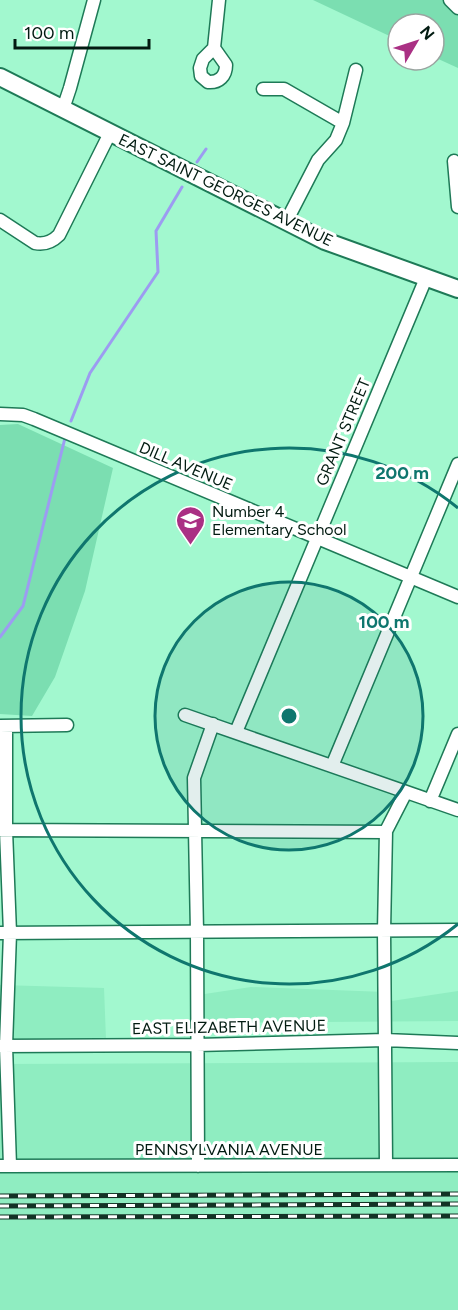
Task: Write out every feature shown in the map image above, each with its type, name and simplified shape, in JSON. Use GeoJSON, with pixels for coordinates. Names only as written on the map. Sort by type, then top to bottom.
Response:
{"type":"FeatureCollection","features":[{"type":"Feature","properties":{"kind":"main road","name":"EAST SAINT GEORGES AVENUE"},"geometry":{"type":"LineString","coordinates":[[0,77],[325,241],[426,278],[457,285]]}},
{"type":"Feature","properties":{"kind":"street"},"geometry":{"type":"LineString","coordinates":[[63,109],[94,0]]}},
{"type":"Feature","properties":{"kind":"street"},"geometry":{"type":"LineString","coordinates":[[214,48],[219,0]]}},
{"type":"Feature","properties":{"kind":"street"},"geometry":{"type":"LineString","coordinates":[[450,0],[458,8]]}},
{"type":"Feature","properties":{"kind":"street"},"geometry":{"type":"LineString","coordinates":[[286,222],[318,160],[336,140],[343,123],[356,70]]}},
{"type":"Feature","properties":{"kind":"street"},"geometry":{"type":"LineString","coordinates":[[263,89],[284,89],[343,123]]}},
{"type":"Feature","properties":{"kind":"street"},"geometry":{"type":"LineString","coordinates":[[0,220],[35,243],[41,244],[54,240],[59,235],[110,133]]}},
{"type":"Feature","properties":{"kind":"street"},"geometry":{"type":"LineString","coordinates":[[454,161],[458,207]]}},
{"type":"Feature","properties":{"kind":"street","name":"GRANT STREET"},"geometry":{"type":"LineString","coordinates":[[236,732],[426,278]]}},
{"type":"Feature","properties":{"kind":"street","name":"DILL AVENUE"},"geometry":{"type":"LineString","coordinates":[[0,414],[23,415],[36,420],[458,597]]}},
{"type":"Feature","properties":{"kind":"street"},"geometry":{"type":"LineString","coordinates":[[332,766],[458,464]]}},
{"type":"Feature","properties":{"kind":"street"},"geometry":{"type":"LineString","coordinates":[[185,715],[458,810]]}},
{"type":"Feature","properties":{"kind":"street"},"geometry":{"type":"LineString","coordinates":[[198,1166],[194,778],[213,724]]}},
{"type":"Feature","properties":{"kind":"street"},"geometry":{"type":"LineString","coordinates":[[5,1166],[3,726],[67,725]]}},
{"type":"Feature","properties":{"kind":"street"},"geometry":{"type":"LineString","coordinates":[[430,801],[458,734]]}},
{"type":"Feature","properties":{"kind":"street"},"geometry":{"type":"LineString","coordinates":[[386,1164],[384,931],[386,832],[406,792]]}},
{"type":"Feature","properties":{"kind":"street"},"geometry":{"type":"LineString","coordinates":[[3,830],[386,832]]}},
{"type":"Feature","properties":{"kind":"street"},"geometry":{"type":"LineString","coordinates":[[5,933],[458,930]]}},
{"type":"Feature","properties":{"kind":"street","name":"EAST ELIZABETH AVENUE"},"geometry":{"type":"LineString","coordinates":[[3,1046],[197,1045],[385,1040],[458,1043]]}},
{"type":"Feature","properties":{"kind":"street","name":"PENNSYLVANIA AVENUE"},"geometry":{"type":"LineString","coordinates":[[5,1166],[458,1165]]}},
{"type":"Feature","properties":{"kind":"shaded area"},"geometry":{"type":"Polygon","coordinates":[[[313,0],[458,0],[458,68],[446,62],[446,12],[386,12],[386,34],[313,0]]]}},
{"type":"Feature","properties":{"kind":"shaded area"},"geometry":{"type":"Polygon","coordinates":[[[18,424],[113,468],[85,591],[55,677],[32,716],[0,714],[0,425],[18,424]]]}},
{"type":"Feature","properties":{"kind":"shaded area"},"geometry":{"type":"Polygon","coordinates":[[[0,985],[104,988],[106,1039],[0,1040],[0,985]]]}},
{"type":"Feature","properties":{"kind":"shaded area"},"geometry":{"type":"Polygon","coordinates":[[[251,987],[385,992],[385,1002],[458,991],[458,1021],[198,1023],[198,995],[251,987]]]}},
{"type":"Feature","properties":{"kind":"shaded area"},"geometry":{"type":"Polygon","coordinates":[[[458,1062],[458,1310],[0,1310],[0,1064],[458,1062]]]}},
{"type":"Feature","properties":{"kind":"waterway"},"geometry":{"type":"LineString","coordinates":[[197,162],[206,149]]}},
{"type":"Feature","properties":{"kind":"waterway"},"geometry":{"type":"LineString","coordinates":[[71,421],[90,373],[158,272],[156,231],[182,187]]}},
{"type":"Feature","properties":{"kind":"waterway"},"geometry":{"type":"LineString","coordinates":[[0,637],[23,606],[65,438]]}},
{"type":"Feature","properties":{"kind":"railway"},"geometry":{"type":"LineString","coordinates":[[0,1196],[458,1194]]}},
{"type":"Feature","properties":{"kind":"railway"},"geometry":{"type":"LineString","coordinates":[[0,1206],[458,1204]]}},
{"type":"Feature","properties":{"kind":"railway"},"geometry":{"type":"LineString","coordinates":[[0,1217],[458,1216]]}},
{"type":"Feature","properties":{"kind":"place","name":"Number 4 Elementary School"},"geometry":{"type":"Point","coordinates":[191,546]}}]}
